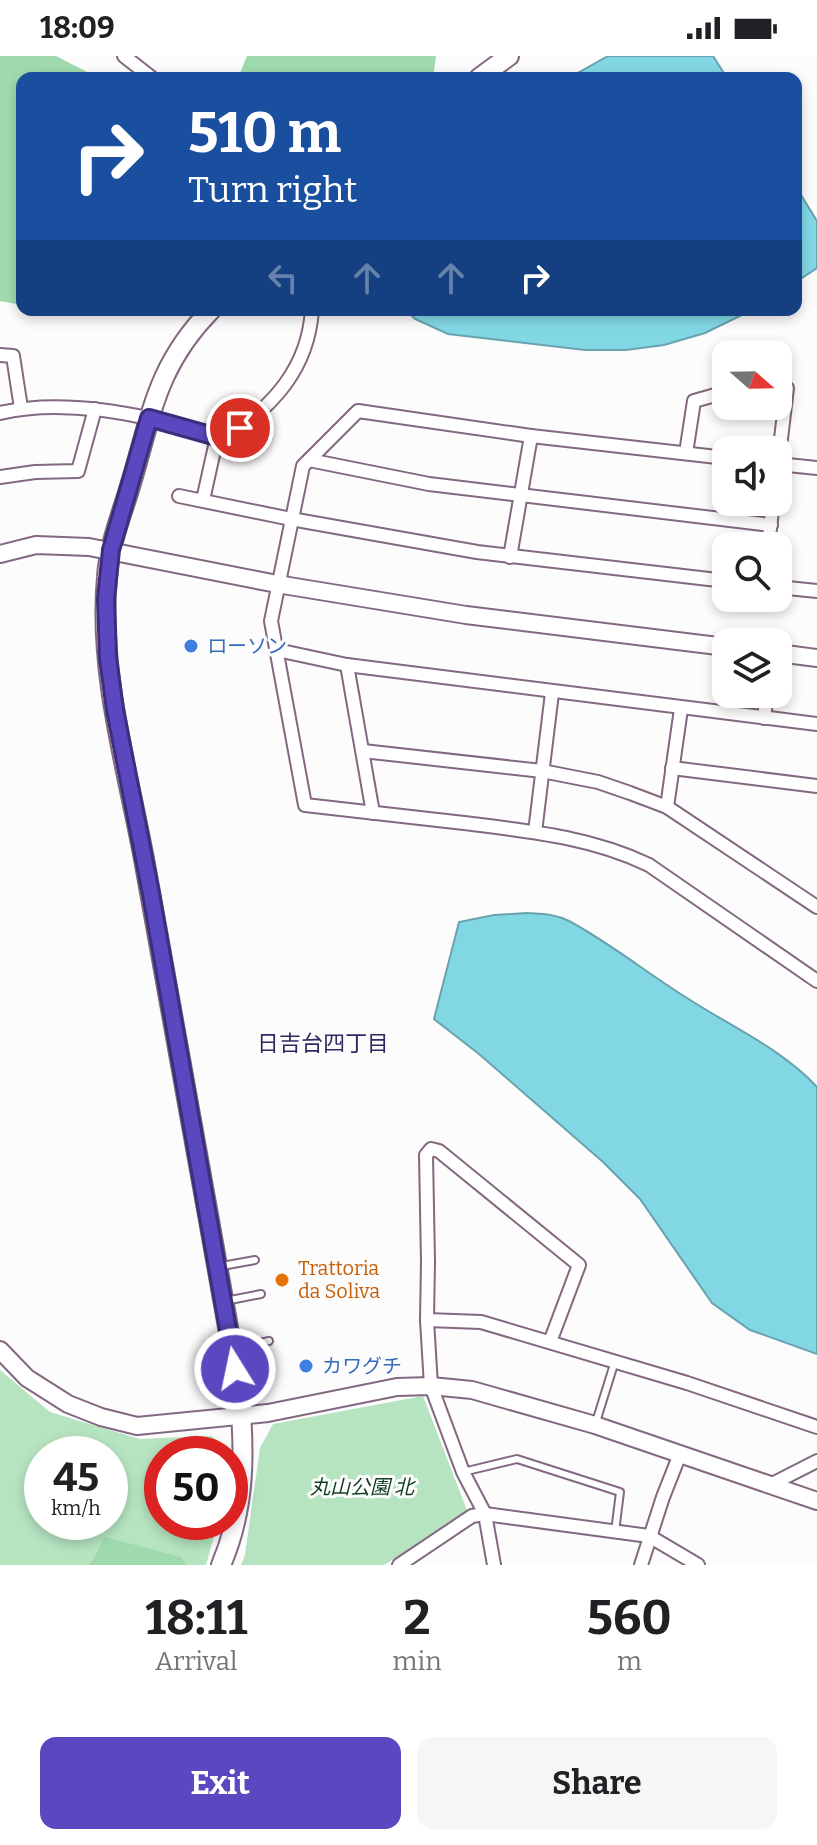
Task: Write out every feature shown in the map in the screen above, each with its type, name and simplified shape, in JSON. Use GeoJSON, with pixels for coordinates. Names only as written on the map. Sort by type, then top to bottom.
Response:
{"type":"FeatureCollection","features":[{"type":"Feature","properties":{"kind":"main road"},"geometry":{"type":"LineString","coordinates":[[487,72],[509,56]]}},
{"type":"Feature","properties":{"kind":"main road"},"geometry":{"type":"LineString","coordinates":[[206,316],[171,360],[149,418],[111,550],[106,621],[115,710],[218,1267],[242,1416],[243,1488],[233,1537],[221,1565]]}},
{"type":"Feature","properties":{"kind":"street"},"geometry":{"type":"LineString","coordinates":[[124,56],[144,72]]}},
{"type":"Feature","properties":{"kind":"street"},"geometry":{"type":"LineString","coordinates":[[0,413],[21,408],[95,409],[149,418],[226,438],[254,419],[295,373],[311,327],[312,316]]}},
{"type":"Feature","properties":{"kind":"street"},"geometry":{"type":"LineString","coordinates":[[0,355],[13,356],[21,408]]}},
{"type":"Feature","properties":{"kind":"street"},"geometry":{"type":"LineString","coordinates":[[686,453],[694,401],[712,396]]}},
{"type":"Feature","properties":{"kind":"street"},"geometry":{"type":"LineString","coordinates":[[0,477],[78,471],[95,409]]}},
{"type":"Feature","properties":{"kind":"street"},"geometry":{"type":"LineString","coordinates":[[712,456],[531,436],[358,411],[303,466],[271,621],[305,805],[535,832],[590,842],[626,854],[649,865],[817,981]]}},
{"type":"Feature","properties":{"kind":"street"},"geometry":{"type":"LineString","coordinates":[[510,557],[531,436]]}},
{"type":"Feature","properties":{"kind":"street"},"geometry":{"type":"LineString","coordinates":[[203,500],[217,437]]}},
{"type":"Feature","properties":{"kind":"street"},"geometry":{"type":"LineString","coordinates":[[309,460],[429,484],[771,525]]}},
{"type":"Feature","properties":{"kind":"street"},"geometry":{"type":"LineString","coordinates":[[792,465],[817,468]]}},
{"type":"Feature","properties":{"kind":"street"},"geometry":{"type":"LineString","coordinates":[[179,496],[510,557],[712,579]]}},
{"type":"Feature","properties":{"kind":"street"},"geometry":{"type":"LineString","coordinates":[[770,532],[772,516]]}},
{"type":"Feature","properties":{"kind":"street"},"geometry":{"type":"LineString","coordinates":[[0,554],[36,545],[89,547],[277,584],[466,615],[712,645]]}},
{"type":"Feature","properties":{"kind":"street"},"geometry":{"type":"LineString","coordinates":[[792,588],[817,591]]}},
{"type":"Feature","properties":{"kind":"street"},"geometry":{"type":"LineString","coordinates":[[277,650],[347,665],[817,724]]}},
{"type":"Feature","properties":{"kind":"street"},"geometry":{"type":"LineString","coordinates":[[792,655],[817,658]]}},
{"type":"Feature","properties":{"kind":"street"},"geometry":{"type":"LineString","coordinates":[[347,665],[373,813]]}},
{"type":"Feature","properties":{"kind":"street"},"geometry":{"type":"LineString","coordinates":[[535,832],[552,693]]}},
{"type":"Feature","properties":{"kind":"street"},"geometry":{"type":"LineString","coordinates":[[764,718],[765,708]]}},
{"type":"Feature","properties":{"kind":"street"},"geometry":{"type":"LineString","coordinates":[[667,807],[681,709]]}},
{"type":"Feature","properties":{"kind":"street"},"geometry":{"type":"LineString","coordinates":[[363,751],[542,771],[598,782],[667,807],[817,907]]}},
{"type":"Feature","properties":{"kind":"street"},"geometry":{"type":"LineString","coordinates":[[672,768],[817,786]]}},
{"type":"Feature","properties":{"kind":"street"},"geometry":{"type":"LineString","coordinates":[[494,1565],[485,1514],[463,1472],[431,1386],[427,1320],[426,1155],[431,1149],[439,1151],[579,1265],[550,1342]]}},
{"type":"Feature","properties":{"kind":"street"},"geometry":{"type":"LineString","coordinates":[[427,1320],[481,1322],[687,1383],[817,1427]]}},
{"type":"Feature","properties":{"kind":"street"},"geometry":{"type":"LineString","coordinates":[[0,1350],[27,1378],[68,1404],[137,1426],[242,1416],[397,1387],[472,1390],[595,1425],[817,1501]]}},
{"type":"Feature","properties":{"kind":"street"},"geometry":{"type":"LineString","coordinates":[[641,1565],[680,1454]]}},
{"type":"Feature","properties":{"kind":"street"},"geometry":{"type":"LineString","coordinates":[[770,1485],[817,1461]]}},
{"type":"Feature","properties":{"kind":"street"},"geometry":{"type":"LineString","coordinates":[[399,1565],[472,1516],[485,1514],[649,1536],[698,1565]]}},
{"type":"Feature","properties":{"kind":"lane"},"geometry":{"type":"LineString","coordinates":[[218,1267],[255,1260]]}},
{"type":"Feature","properties":{"kind":"lane"},"geometry":{"type":"LineString","coordinates":[[224,1301],[261,1294]]}},
{"type":"Feature","properties":{"kind":"lane"},"geometry":{"type":"LineString","coordinates":[[232,1348],[269,1341]]}},
{"type":"Feature","properties":{"kind":"lane"},"geometry":{"type":"LineString","coordinates":[[595,1425],[615,1361]]}},
{"type":"Feature","properties":{"kind":"lane"},"geometry":{"type":"LineString","coordinates":[[463,1472],[517,1459],[620,1492],[615,1532]]}},
{"type":"Feature","properties":{"kind":"green space"},"geometry":{"type":"Polygon","coordinates":[[[0,56],[56,56],[87,72],[16,72],[16,304],[0,301],[0,56]]]}},
{"type":"Feature","properties":{"kind":"green space"},"geometry":{"type":"Polygon","coordinates":[[[247,56],[436,56],[434,72],[240,72],[247,56]]]}},
{"type":"Feature","properties":{"kind":"green space"},"geometry":{"type":"Polygon","coordinates":[[[0,1370],[50,1412],[144,1439],[144,1540],[213,1540],[206,1565],[0,1565],[0,1370]]]}},
{"type":"Feature","properties":{"kind":"green space","name":"丸山公園 北"},"geometry":{"type":"Polygon","coordinates":[[[423,1396],[468,1513],[384,1565],[241,1565],[248,1540],[260,1448],[273,1424],[423,1396]]]}},
{"type":"Feature","properties":{"kind":"green space"},"geometry":{"type":"Polygon","coordinates":[[[103,1540],[116,1540],[181,1557],[186,1565],[90,1565],[103,1540]]]}},
{"type":"Feature","properties":{"kind":"water"},"geometry":{"type":"Polygon","coordinates":[[[608,56],[713,56],[723,72],[580,72],[608,56]]]}},
{"type":"Feature","properties":{"kind":"water"},"geometry":{"type":"Polygon","coordinates":[[[802,197],[817,221],[817,268],[802,278],[802,197]]]}},
{"type":"Feature","properties":{"kind":"water"},"geometry":{"type":"Polygon","coordinates":[[[412,316],[740,316],[705,333],[664,345],[626,350],[585,350],[448,334],[412,316]]]}},
{"type":"Feature","properties":{"kind":"water"},"geometry":{"type":"Polygon","coordinates":[[[527,913],[569,921],[614,948],[687,998],[772,1050],[817,1087],[817,1354],[750,1330],[712,1303],[640,1199],[603,1162],[434,1019],[459,922],[527,913]]]}},
{"type":"Feature","properties":{"kind":"place","name":"ローソン"},"geometry":{"type":"Point","coordinates":[191,646]}},
{"type":"Feature","properties":{"kind":"place","name":"Trattoria da Soliva"},"geometry":{"type":"Point","coordinates":[282,1280]}},
{"type":"Feature","properties":{"kind":"place","name":"カワグチ"},"geometry":{"type":"Point","coordinates":[306,1366]}},
{"type":"Feature","properties":{"kind":"district","name":"日吉台四丁目"},"geometry":{"type":"Point","coordinates":[323,1043]}},
{"type":"Feature","properties":{"kind":"route"},"geometry":{"type":"LineString","coordinates":[[235,1369],[140,833],[115,710],[106,621],[111,550],[149,418],[226,438],[240,428]]}}]}
